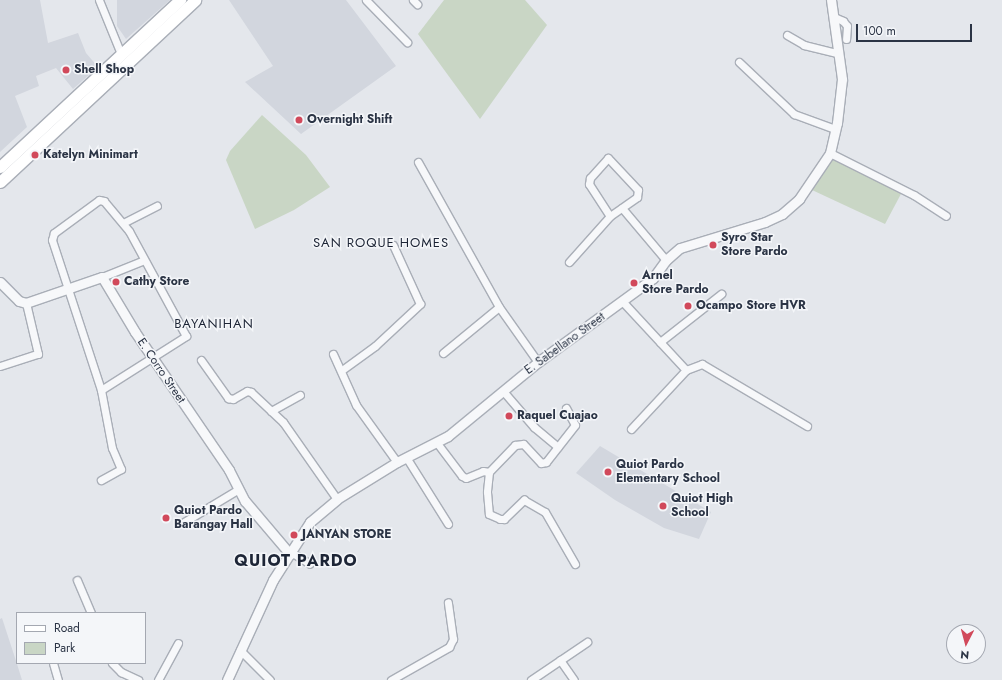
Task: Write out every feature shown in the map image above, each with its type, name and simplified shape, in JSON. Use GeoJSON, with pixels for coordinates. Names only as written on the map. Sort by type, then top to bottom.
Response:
{"type":"FeatureCollection","features":[{"type":"Feature","properties":{"kind":"main road"},"geometry":{"type":"LineString","coordinates":[[0,167],[180,0]]}},
{"type":"Feature","properties":{"kind":"main road"},"geometry":{"type":"LineString","coordinates":[[0,182],[195,0]]}},
{"type":"Feature","properties":{"kind":"street"},"geometry":{"type":"LineString","coordinates":[[99,0],[121,54]]}},
{"type":"Feature","properties":{"kind":"street"},"geometry":{"type":"LineString","coordinates":[[366,0],[407,42]]}},
{"type":"Feature","properties":{"kind":"street","name":"E. Sabellano Street"},"geometry":{"type":"LineString","coordinates":[[227,680],[273,580],[310,522],[337,499],[397,462],[437,443],[538,362],[653,278],[666,260],[687,246],[765,222],[782,214],[799,199],[830,153],[836,129],[842,90],[839,54],[830,0]]}},
{"type":"Feature","properties":{"kind":"street"},"geometry":{"type":"LineString","coordinates":[[834,17],[843,21],[847,26],[846,39]]}},
{"type":"Feature","properties":{"kind":"street"},"geometry":{"type":"LineString","coordinates":[[787,35],[804,45],[839,54]]}},
{"type":"Feature","properties":{"kind":"street"},"geometry":{"type":"LineString","coordinates":[[739,62],[794,114],[836,129]]}},
{"type":"Feature","properties":{"kind":"street"},"geometry":{"type":"LineString","coordinates":[[830,153],[914,195],[946,216]]}},
{"type":"Feature","properties":{"kind":"street"},"geometry":{"type":"LineString","coordinates":[[569,262],[610,216],[637,197],[638,190],[608,158],[590,178],[589,184],[610,216]]}},
{"type":"Feature","properties":{"kind":"street"},"geometry":{"type":"LineString","coordinates":[[418,162],[499,307],[538,362]]}},
{"type":"Feature","properties":{"kind":"street"},"geometry":{"type":"LineString","coordinates":[[100,390],[186,336],[123,223],[104,201],[99,200],[54,233],[52,240],[100,390],[112,448],[121,469],[101,480]]}},
{"type":"Feature","properties":{"kind":"street"},"geometry":{"type":"LineString","coordinates":[[123,223],[157,206]]}},
{"type":"Feature","properties":{"kind":"street"},"geometry":{"type":"LineString","coordinates":[[622,208],[666,260]]}},
{"type":"Feature","properties":{"kind":"street"},"geometry":{"type":"LineString","coordinates":[[342,370],[375,346],[420,304],[394,245]]}},
{"type":"Feature","properties":{"kind":"street"},"geometry":{"type":"LineString","coordinates":[[0,282],[19,301],[26,303],[102,278],[144,260]]}},
{"type":"Feature","properties":{"kind":"street","name":"E. Corro Street"},"geometry":{"type":"LineString","coordinates":[[102,278],[245,501],[290,553]]}},
{"type":"Feature","properties":{"kind":"street"},"geometry":{"type":"LineString","coordinates":[[660,342],[721,294]]}},
{"type":"Feature","properties":{"kind":"street"},"geometry":{"type":"LineString","coordinates":[[622,301],[686,370]]}},
{"type":"Feature","properties":{"kind":"street"},"geometry":{"type":"LineString","coordinates":[[0,366],[38,354],[26,303]]}},
{"type":"Feature","properties":{"kind":"street"},"geometry":{"type":"LineString","coordinates":[[443,353],[499,307]]}},
{"type":"Feature","properties":{"kind":"street"},"geometry":{"type":"LineString","coordinates":[[333,354],[342,370],[356,405],[397,462]]}},
{"type":"Feature","properties":{"kind":"street"},"geometry":{"type":"LineString","coordinates":[[201,360],[228,398],[233,399],[247,391],[254,394],[283,422],[337,499]]}},
{"type":"Feature","properties":{"kind":"street"},"geometry":{"type":"LineString","coordinates":[[631,429],[686,370],[702,364],[807,426]]}},
{"type":"Feature","properties":{"kind":"street"},"geometry":{"type":"LineString","coordinates":[[504,390],[534,427],[558,447]]}},
{"type":"Feature","properties":{"kind":"street"},"geometry":{"type":"LineString","coordinates":[[271,411],[300,395]]}},
{"type":"Feature","properties":{"kind":"street"},"geometry":{"type":"LineString","coordinates":[[566,408],[575,425],[544,463],[519,443],[489,472],[487,492],[489,514],[504,519],[521,500],[526,500],[545,512],[575,564]]}},
{"type":"Feature","properties":{"kind":"street"},"geometry":{"type":"LineString","coordinates":[[437,443],[462,476],[466,478],[483,471],[489,472]]}},
{"type":"Feature","properties":{"kind":"street"},"geometry":{"type":"LineString","coordinates":[[406,457],[448,524]]}},
{"type":"Feature","properties":{"kind":"street"},"geometry":{"type":"LineString","coordinates":[[184,522],[239,490]]}},
{"type":"Feature","properties":{"kind":"street"},"geometry":{"type":"LineString","coordinates":[[290,553],[310,564]]}},
{"type":"Feature","properties":{"kind":"street"},"geometry":{"type":"LineString","coordinates":[[77,580],[91,612]]}},
{"type":"Feature","properties":{"kind":"street"},"geometry":{"type":"LineString","coordinates":[[391,680],[449,647],[453,639],[448,602]]}},
{"type":"Feature","properties":{"kind":"street"},"geometry":{"type":"LineString","coordinates":[[531,680],[587,642]]}},
{"type":"Feature","properties":{"kind":"street"},"geometry":{"type":"LineString","coordinates":[[158,680],[178,643]]}},
{"type":"Feature","properties":{"kind":"street"},"geometry":{"type":"LineString","coordinates":[[240,650],[270,680]]}},
{"type":"Feature","properties":{"kind":"street"},"geometry":{"type":"LineString","coordinates":[[560,660],[574,680]]}},
{"type":"Feature","properties":{"kind":"street"},"geometry":{"type":"LineString","coordinates":[[53,664],[58,680]]}},
{"type":"Feature","properties":{"kind":"street"},"geometry":{"type":"LineString","coordinates":[[113,664],[121,672],[138,680]]}},
{"type":"Feature","properties":{"kind":"shaded area"},"geometry":{"type":"Polygon","coordinates":[[[0,0],[40,0],[48,43],[78,33],[86,53],[98,67],[73,89],[56,68],[36,76],[39,86],[15,96],[27,127],[0,152],[0,0]]]}},
{"type":"Feature","properties":{"kind":"shaded area"},"geometry":{"type":"Polygon","coordinates":[[[117,0],[170,0],[126,39],[117,26],[117,0]]]}},
{"type":"Feature","properties":{"kind":"shaded area"},"geometry":{"type":"Polygon","coordinates":[[[229,0],[346,0],[396,66],[301,134],[245,82],[273,66],[229,0]]]}},
{"type":"Feature","properties":{"kind":"shaded area","name":"Quiot High School"},"geometry":{"type":"Polygon","coordinates":[[[600,446],[711,512],[699,539],[664,528],[615,500],[576,473],[600,446]]]}},
{"type":"Feature","properties":{"kind":"shaded area"},"geometry":{"type":"Polygon","coordinates":[[[2,618],[22,680],[0,680],[0,619],[2,618]]]}},
{"type":"Feature","properties":{"kind":"green space"},"geometry":{"type":"Polygon","coordinates":[[[444,0],[525,0],[547,25],[480,119],[418,34],[444,0]]]}},
{"type":"Feature","properties":{"kind":"green space"},"geometry":{"type":"Polygon","coordinates":[[[262,115],[306,155],[330,187],[294,210],[255,229],[226,160],[230,151],[262,115]]]}},
{"type":"Feature","properties":{"kind":"green space"},"geometry":{"type":"Polygon","coordinates":[[[832,159],[902,192],[885,224],[812,190],[832,159]]]}},
{"type":"Feature","properties":{"kind":"place","name":"Shell Shop"},"geometry":{"type":"Point","coordinates":[66,70]}},
{"type":"Feature","properties":{"kind":"place","name":"Overnight Shift"},"geometry":{"type":"Point","coordinates":[299,120]}},
{"type":"Feature","properties":{"kind":"place","name":"Katelyn Minimart"},"geometry":{"type":"Point","coordinates":[35,155]}},
{"type":"Feature","properties":{"kind":"place","name":"Syro Star Store Pardo"},"geometry":{"type":"Point","coordinates":[713,245]}},
{"type":"Feature","properties":{"kind":"place","name":"Cathy Store"},"geometry":{"type":"Point","coordinates":[116,282]}},
{"type":"Feature","properties":{"kind":"place","name":"Arnel Store Pardo"},"geometry":{"type":"Point","coordinates":[634,283]}},
{"type":"Feature","properties":{"kind":"place","name":"Ocampo Store HVR"},"geometry":{"type":"Point","coordinates":[688,306]}},
{"type":"Feature","properties":{"kind":"place","name":"Raquel Cuajao"},"geometry":{"type":"Point","coordinates":[509,416]}},
{"type":"Feature","properties":{"kind":"place","name":"Quiot Pardo Elementary School"},"geometry":{"type":"Point","coordinates":[608,472]}},
{"type":"Feature","properties":{"kind":"place","name":"Quiot High School"},"geometry":{"type":"Point","coordinates":[663,506]}},
{"type":"Feature","properties":{"kind":"place","name":"Quiot Pardo Barangay Hall"},"geometry":{"type":"Point","coordinates":[166,518]}},
{"type":"Feature","properties":{"kind":"place","name":"JANYAN STORE"},"geometry":{"type":"Point","coordinates":[294,535]}},
{"type":"Feature","properties":{"kind":"district","name":"SAN ROQUE HOMES"},"geometry":{"type":"Point","coordinates":[381,243]}},
{"type":"Feature","properties":{"kind":"district","name":"BAYANIHAN"},"geometry":{"type":"Point","coordinates":[214,324]}},
{"type":"Feature","properties":{"kind":"district","name":"QUIOT PARDO"},"geometry":{"type":"Point","coordinates":[296,561]}}]}
